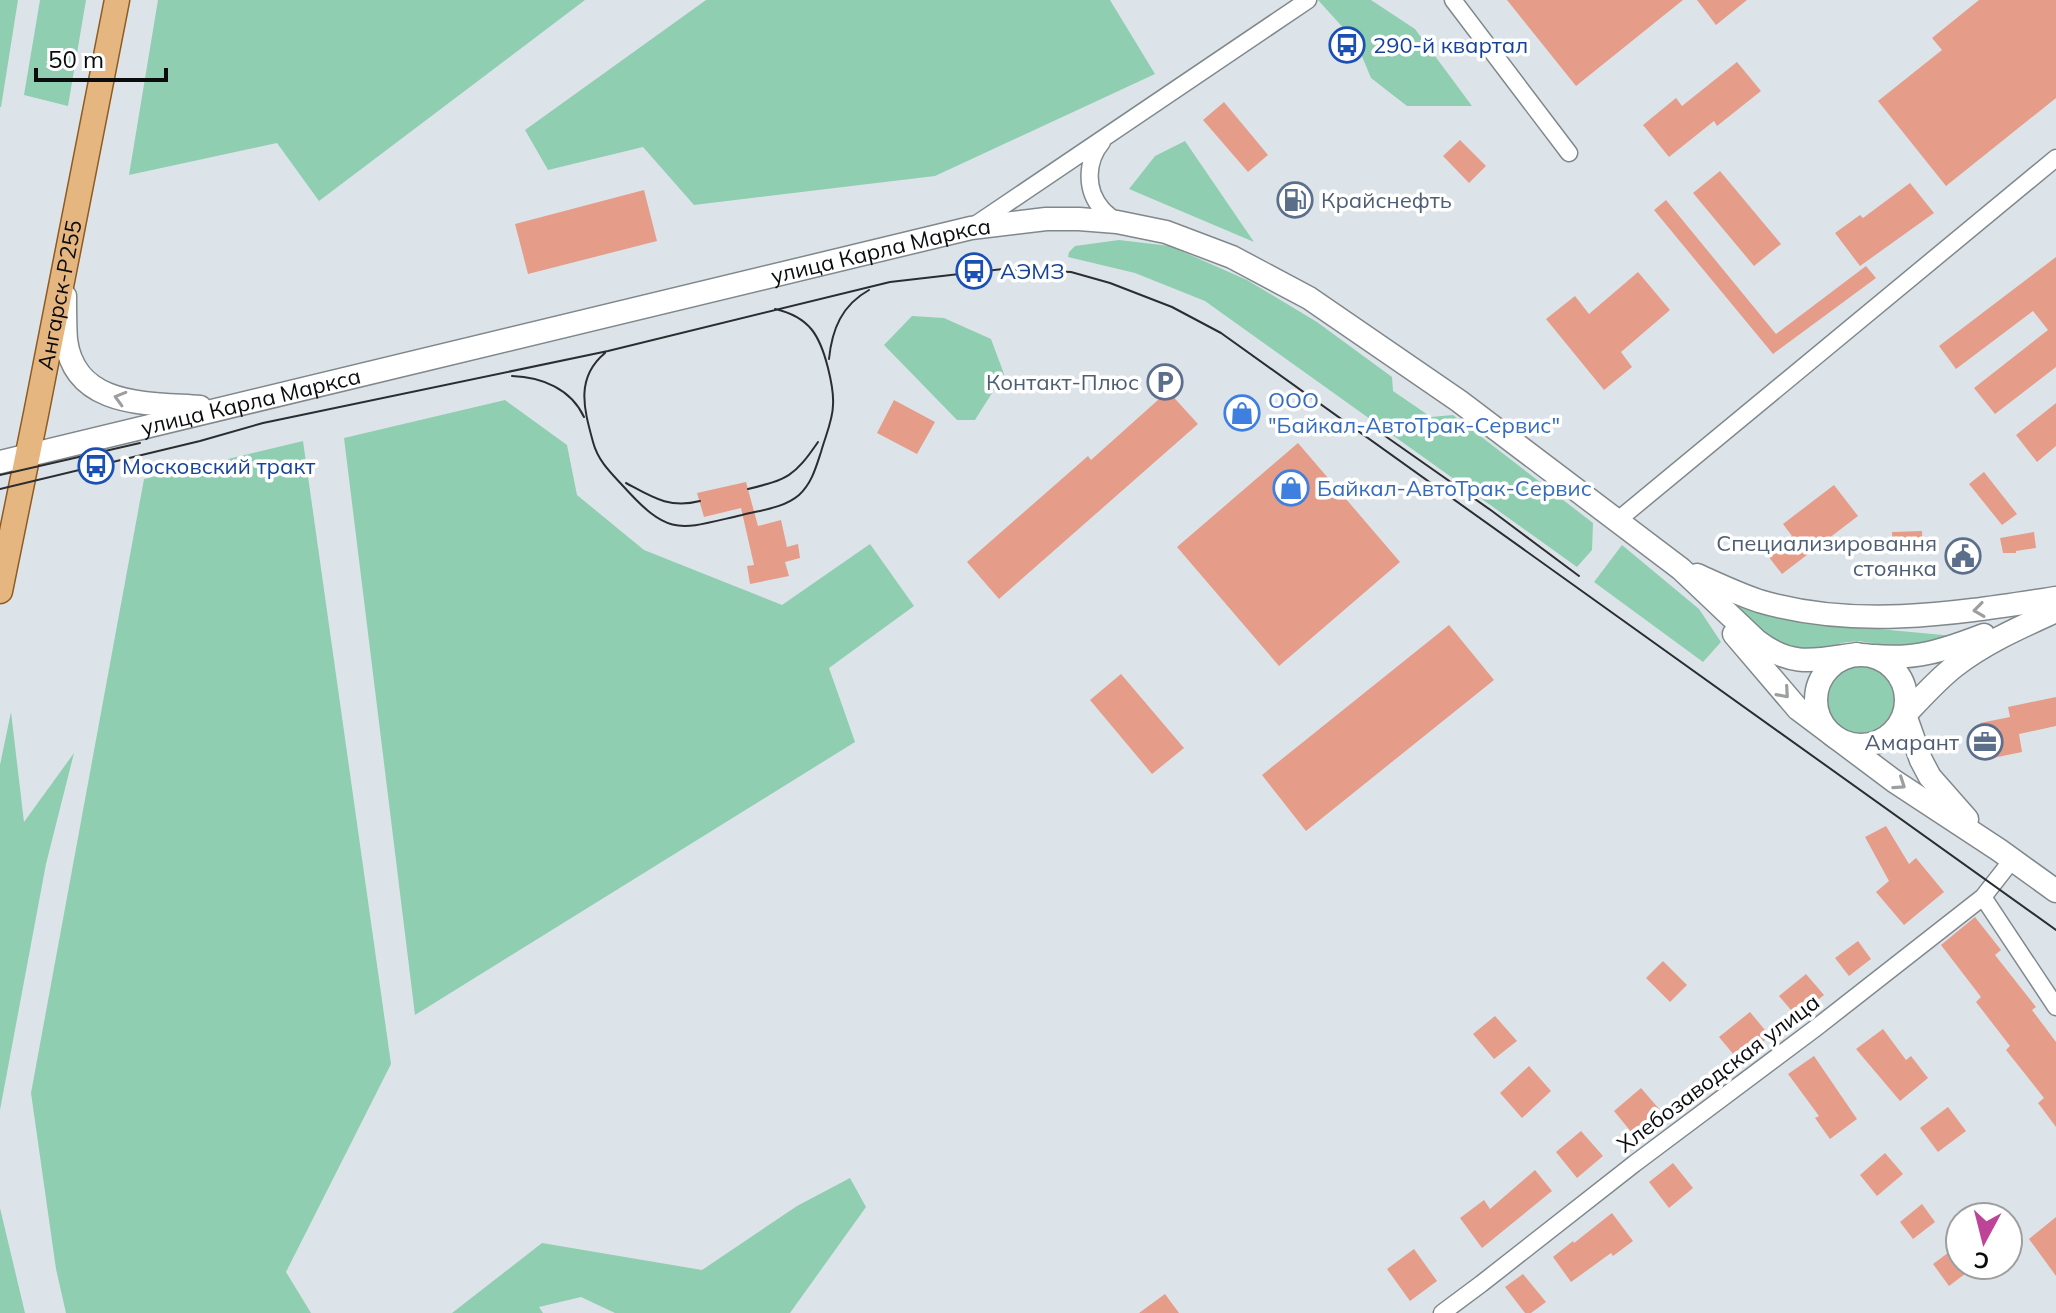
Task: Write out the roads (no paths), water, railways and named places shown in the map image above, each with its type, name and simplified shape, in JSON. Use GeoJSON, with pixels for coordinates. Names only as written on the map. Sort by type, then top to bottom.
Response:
{"type":"FeatureCollection","features":[{"type":"Feature","properties":{"kind":"main road","name":"Ангарск-Р255"},"geometry":{"type":"LineString","coordinates":[[0,591],[117,0]]}},
{"type":"Feature","properties":{"kind":"street"},"geometry":{"type":"LineString","coordinates":[[971,228],[1308,0]]}},
{"type":"Feature","properties":{"kind":"street"},"geometry":{"type":"LineString","coordinates":[[1453,0],[1569,153]]}},
{"type":"Feature","properties":{"kind":"street"},"geometry":{"type":"LineString","coordinates":[[1108,135],[1090,163],[1090,181],[1101,208],[1117,222]]}},
{"type":"Feature","properties":{"kind":"street"},"geometry":{"type":"LineString","coordinates":[[1618,520],[2056,158]]}},
{"type":"Feature","properties":{"kind":"street","name":"улица Карла Маркса"},"geometry":{"type":"LineString","coordinates":[[0,462],[971,228],[1046,219],[1079,219],[1117,222],[1166,232],[1219,252],[1309,298],[1459,401],[1618,520],[1681,569],[1757,641],[1776,654],[1810,660],[1864,655],[1902,657],[1946,650],[2056,609]]}},
{"type":"Feature","properties":{"kind":"street"},"geometry":{"type":"LineString","coordinates":[[64,271],[66,341],[74,364],[92,386],[128,402],[225,409]]}},
{"type":"Feature","properties":{"kind":"street"},"geometry":{"type":"LineString","coordinates":[[1681,569],[1757,600],[1802,611],[1836,615],[1916,617],[2056,598]]}},
{"type":"Feature","properties":{"kind":"street","name":"улица Карла Маркса"},"geometry":{"type":"LineString","coordinates":[[1681,569],[1798,709],[1894,781],[2056,891]]}},
{"type":"Feature","properties":{"kind":"street"},"geometry":{"type":"LineString","coordinates":[[1905,715],[1905,690],[1901,678],[1882,660],[1864,655],[1845,657],[1833,664],[1818,684],[1816,709],[1819,718],[1836,738],[1853,745],[1871,744],[1888,737],[1941,678],[1962,661],[1997,638],[2056,609]]}},
{"type":"Feature","properties":{"kind":"street","name":"улица Карла Маркса"},"geometry":{"type":"LineString","coordinates":[[1905,715],[1921,760],[1934,783],[2006,855]]}},
{"type":"Feature","properties":{"kind":"street","name":"Хлебозаводская улица"},"geometry":{"type":"LineString","coordinates":[[1442,1313],[1983,897],[2006,855]]}},
{"type":"Feature","properties":{"kind":"street"},"geometry":{"type":"LineString","coordinates":[[1983,897],[2056,1007]]}},
{"type":"Feature","properties":{"kind":"tram line"},"geometry":{"type":"LineString","coordinates":[[0,489],[263,423],[608,351],[890,282],[1003,269],[1071,272],[1172,307],[1221,333],[2056,930]]}},
{"type":"Feature","properties":{"kind":"tram line"},"geometry":{"type":"LineString","coordinates":[[829,359],[840,319],[852,303],[869,290]]}},
{"type":"Feature","properties":{"kind":"tram line"},"geometry":{"type":"LineString","coordinates":[[605,353],[589,373],[586,383],[587,418],[595,449],[602,461],[640,503],[665,522],[690,526],[772,508],[799,495],[810,480],[833,411],[832,386],[817,337],[797,317],[775,309]]}},
{"type":"Feature","properties":{"kind":"tram line"},"geometry":{"type":"LineString","coordinates":[[512,376],[554,386],[571,399],[584,417]]}},
{"type":"Feature","properties":{"kind":"tram line"},"geometry":{"type":"LineString","coordinates":[[1378,431],[1579,576]]}},
{"type":"Feature","properties":{"kind":"tram line"},"geometry":{"type":"LineString","coordinates":[[748,489],[789,475],[803,463],[818,442]]}},
{"type":"Feature","properties":{"kind":"tram line"},"geometry":{"type":"LineString","coordinates":[[0,475],[140,443]]}},
{"type":"Feature","properties":{"kind":"tram line"},"geometry":{"type":"LineString","coordinates":[[626,483],[670,503],[700,501]]}},
{"type":"Feature","properties":{"kind":"place","name":"290-й квартал"},"geometry":{"type":"Point","coordinates":[1347,45]}},
{"type":"Feature","properties":{"kind":"place","name":"Крайснефть"},"geometry":{"type":"Point","coordinates":[1295,200]}},
{"type":"Feature","properties":{"kind":"place","name":"АЭМЗ"},"geometry":{"type":"Point","coordinates":[974,271]}},
{"type":"Feature","properties":{"kind":"place","name":"Контакт-Плюс"},"geometry":{"type":"Point","coordinates":[1165,382]}},
{"type":"Feature","properties":{"kind":"place","name":"ООО \"Байкал-АвтоТрак-Сервис\""},"geometry":{"type":"Point","coordinates":[1242,413]}},
{"type":"Feature","properties":{"kind":"place","name":"Московский тракт"},"geometry":{"type":"Point","coordinates":[96,466]}},
{"type":"Feature","properties":{"kind":"place","name":"Байкал-АвтоТрак-Сервис"},"geometry":{"type":"Point","coordinates":[1291,488]}},
{"type":"Feature","properties":{"kind":"place","name":"Специализировання стоянка"},"geometry":{"type":"Point","coordinates":[1963,556]}},
{"type":"Feature","properties":{"kind":"place","name":"Амарант"},"geometry":{"type":"Point","coordinates":[1985,742]}}]}
